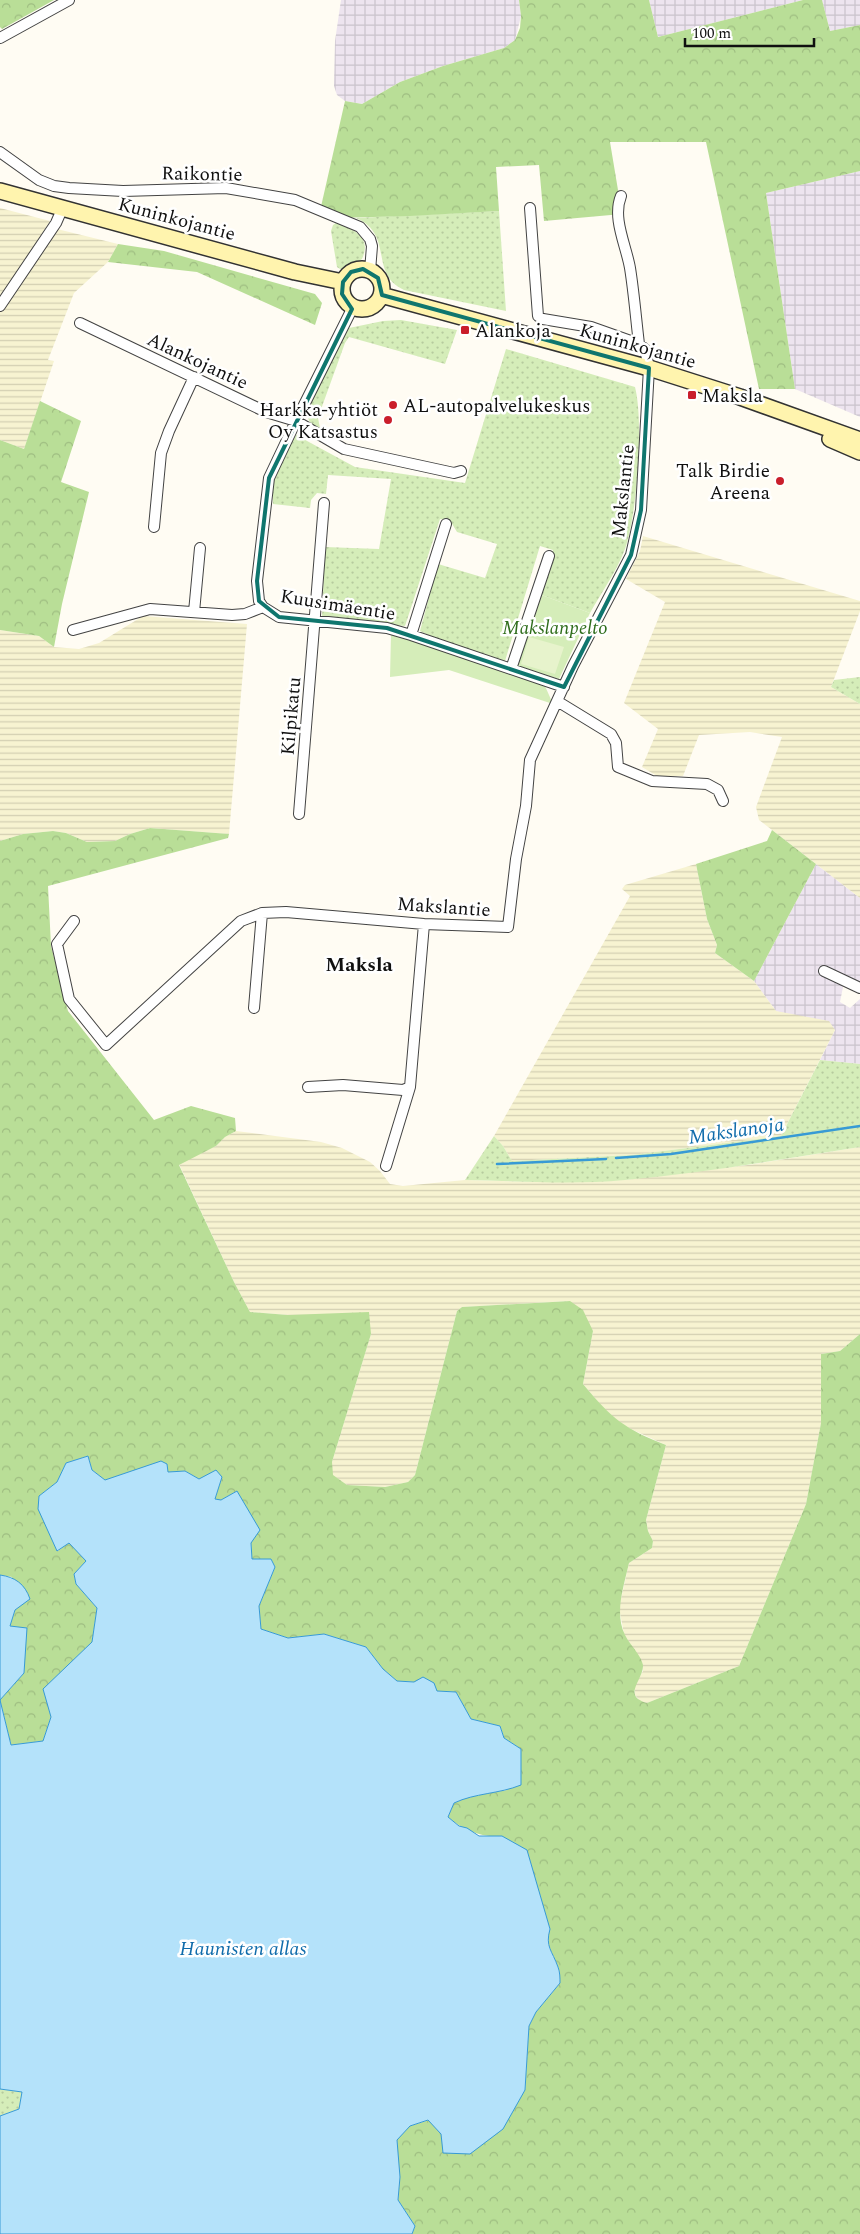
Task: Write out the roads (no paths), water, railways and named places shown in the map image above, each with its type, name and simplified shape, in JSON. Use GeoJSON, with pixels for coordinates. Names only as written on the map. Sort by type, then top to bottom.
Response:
{"type":"FeatureCollection","features":[{"type":"Feature","properties":{"kind":"main road","name":"Kuninkojantie"},"geometry":{"type":"LineString","coordinates":[[0,191],[295,272],[343,282]]}},
{"type":"Feature","properties":{"kind":"main road"},"geometry":{"type":"LineString","coordinates":[[363,269],[370,271],[378,278],[381,284],[381,295],[372,306],[359,309],[353,307],[344,299],[343,282],[351,272],[363,269]]}},
{"type":"Feature","properties":{"kind":"main road","name":"Kuninkojantie"},"geometry":{"type":"LineString","coordinates":[[381,295],[649,368],[740,397],[860,440]]}},
{"type":"Feature","properties":{"kind":"main road","name":"Kuninkojantie"},"geometry":{"type":"LineString","coordinates":[[795,418],[819,434],[860,452]]}},
{"type":"Feature","properties":{"kind":"street"},"geometry":{"type":"LineString","coordinates":[[0,38],[69,0]]}},
{"type":"Feature","properties":{"kind":"street","name":"Raikontie"},"geometry":{"type":"LineString","coordinates":[[0,152],[39,180],[54,186],[122,191],[226,188],[295,200],[360,227],[370,239],[372,246],[370,271]]}},
{"type":"Feature","properties":{"kind":"street"},"geometry":{"type":"LineString","coordinates":[[621,196],[618,220],[630,268],[639,344]]}},
{"type":"Feature","properties":{"kind":"street"},"geometry":{"type":"LineString","coordinates":[[0,306],[56,224],[63,207]]}},
{"type":"Feature","properties":{"kind":"street"},"geometry":{"type":"LineString","coordinates":[[530,208],[538,316],[543,319],[591,327],[639,344],[645,349],[649,368]]}},
{"type":"Feature","properties":{"kind":"street"},"geometry":{"type":"LineString","coordinates":[[296,421],[353,307]]}},
{"type":"Feature","properties":{"kind":"street","name":"Alankojantie"},"geometry":{"type":"LineString","coordinates":[[80,323],[266,412],[296,421],[344,449],[454,473],[461,472]]}},
{"type":"Feature","properties":{"kind":"street","name":"Makslantie"},"geometry":{"type":"LineString","coordinates":[[74,921],[57,944],[69,999],[106,1045],[241,921],[262,913],[286,912],[424,924],[508,927],[516,859],[526,806],[530,760],[557,701],[621,577],[633,547],[641,510],[649,368]]}},
{"type":"Feature","properties":{"kind":"street"},"geometry":{"type":"LineString","coordinates":[[154,527],[161,454],[169,431],[194,378]]}},
{"type":"Feature","properties":{"kind":"street","name":"Kuusimäentie"},"geometry":{"type":"LineString","coordinates":[[296,421],[269,478],[257,581],[259,601],[263,607],[279,617],[387,628],[412,634],[564,687]]}},
{"type":"Feature","properties":{"kind":"street","name":"Kilpikatu"},"geometry":{"type":"LineString","coordinates":[[299,814],[324,503]]}},
{"type":"Feature","properties":{"kind":"street"},"geometry":{"type":"LineString","coordinates":[[412,634],[446,524]]}},
{"type":"Feature","properties":{"kind":"street"},"geometry":{"type":"LineString","coordinates":[[194,612],[200,548]]}},
{"type":"Feature","properties":{"kind":"street"},"geometry":{"type":"LineString","coordinates":[[511,669],[549,556]]}},
{"type":"Feature","properties":{"kind":"street"},"geometry":{"type":"LineString","coordinates":[[73,630],[150,609],[232,615],[245,614],[263,607]]}},
{"type":"Feature","properties":{"kind":"street"},"geometry":{"type":"LineString","coordinates":[[557,701],[611,734],[616,743],[618,767],[652,781],[707,784],[718,790],[723,801]]}},
{"type":"Feature","properties":{"kind":"street"},"geometry":{"type":"LineString","coordinates":[[254,1008],[262,913]]}},
{"type":"Feature","properties":{"kind":"street"},"geometry":{"type":"LineString","coordinates":[[386,1166],[410,1087],[424,924]]}},
{"type":"Feature","properties":{"kind":"street"},"geometry":{"type":"LineString","coordinates":[[824,971],[860,988]]}},
{"type":"Feature","properties":{"kind":"street"},"geometry":{"type":"LineString","coordinates":[[308,1087],[343,1085],[404,1090],[410,1087]]}},
{"type":"Feature","properties":{"kind":"water","name":"Haunisten allas"},"geometry":{"type":"Polygon","coordinates":[[[88,1456],[92,1470],[105,1480],[161,1461],[167,1464],[168,1472],[185,1471],[199,1479],[216,1470],[222,1477],[215,1499],[221,1500],[237,1491],[260,1530],[251,1543],[252,1559],[271,1559],[275,1567],[259,1606],[261,1629],[288,1638],[324,1634],[366,1647],[383,1669],[397,1681],[414,1682],[423,1677],[434,1683],[437,1691],[456,1692],[471,1719],[500,1726],[504,1738],[521,1749],[521,1785],[470,1797],[454,1803],[448,1817],[459,1826],[467,1828],[479,1836],[502,1836],[527,1850],[550,1929],[548,1940],[559,1969],[560,1983],[536,2012],[529,2026],[525,2090],[503,2129],[470,2154],[443,2153],[441,2134],[428,2120],[410,2126],[397,2140],[400,2177],[398,2200],[415,2226],[412,2234],[0,2234],[0,2116],[19,2109],[22,2092],[0,2089],[0,1700],[11,1745],[43,1741],[51,1717],[43,1689],[92,1642],[97,1608],[76,1584],[74,1574],[86,1561],[69,1543],[57,1551],[38,1509],[39,1496],[57,1482],[66,1463],[88,1456]]]}},
{"type":"Feature","properties":{"kind":"water"},"geometry":{"type":"Polygon","coordinates":[[[0,1575],[10,1577],[19,1582],[30,1599],[15,1610],[10,1626],[27,1628],[24,1673],[0,1700],[0,1575]]]}},
{"type":"Feature","properties":{"kind":"waterway","name":"Makslanoja"},"geometry":{"type":"LineString","coordinates":[[616,1158],[671,1154],[860,1126]]}},
{"type":"Feature","properties":{"kind":"waterway","name":"Makslanoja"},"geometry":{"type":"LineString","coordinates":[[497,1164],[606,1159]]}},
{"type":"Feature","properties":{"kind":"place","name":"Alankoja"},"geometry":{"type":"Point","coordinates":[465,330]}},
{"type":"Feature","properties":{"kind":"place","name":"Maksla"},"geometry":{"type":"Point","coordinates":[692,395]}},
{"type":"Feature","properties":{"kind":"place","name":"AL-autopalvelukeskus"},"geometry":{"type":"Point","coordinates":[393,405]}},
{"type":"Feature","properties":{"kind":"place","name":"Harkka-yhtiöt Oy Katsastus"},"geometry":{"type":"Point","coordinates":[388,420]}},
{"type":"Feature","properties":{"kind":"place","name":"Talk Birdie Areena"},"geometry":{"type":"Point","coordinates":[780,481]}},
{"type":"Feature","properties":{"kind":"district","name":"Maksla"},"geometry":{"type":"Point","coordinates":[359,964]}},
{"type":"Feature","properties":{"kind":"park label","name":"Makslanpelto"},"geometry":{"type":"Point","coordinates":[555,627]}}]}
